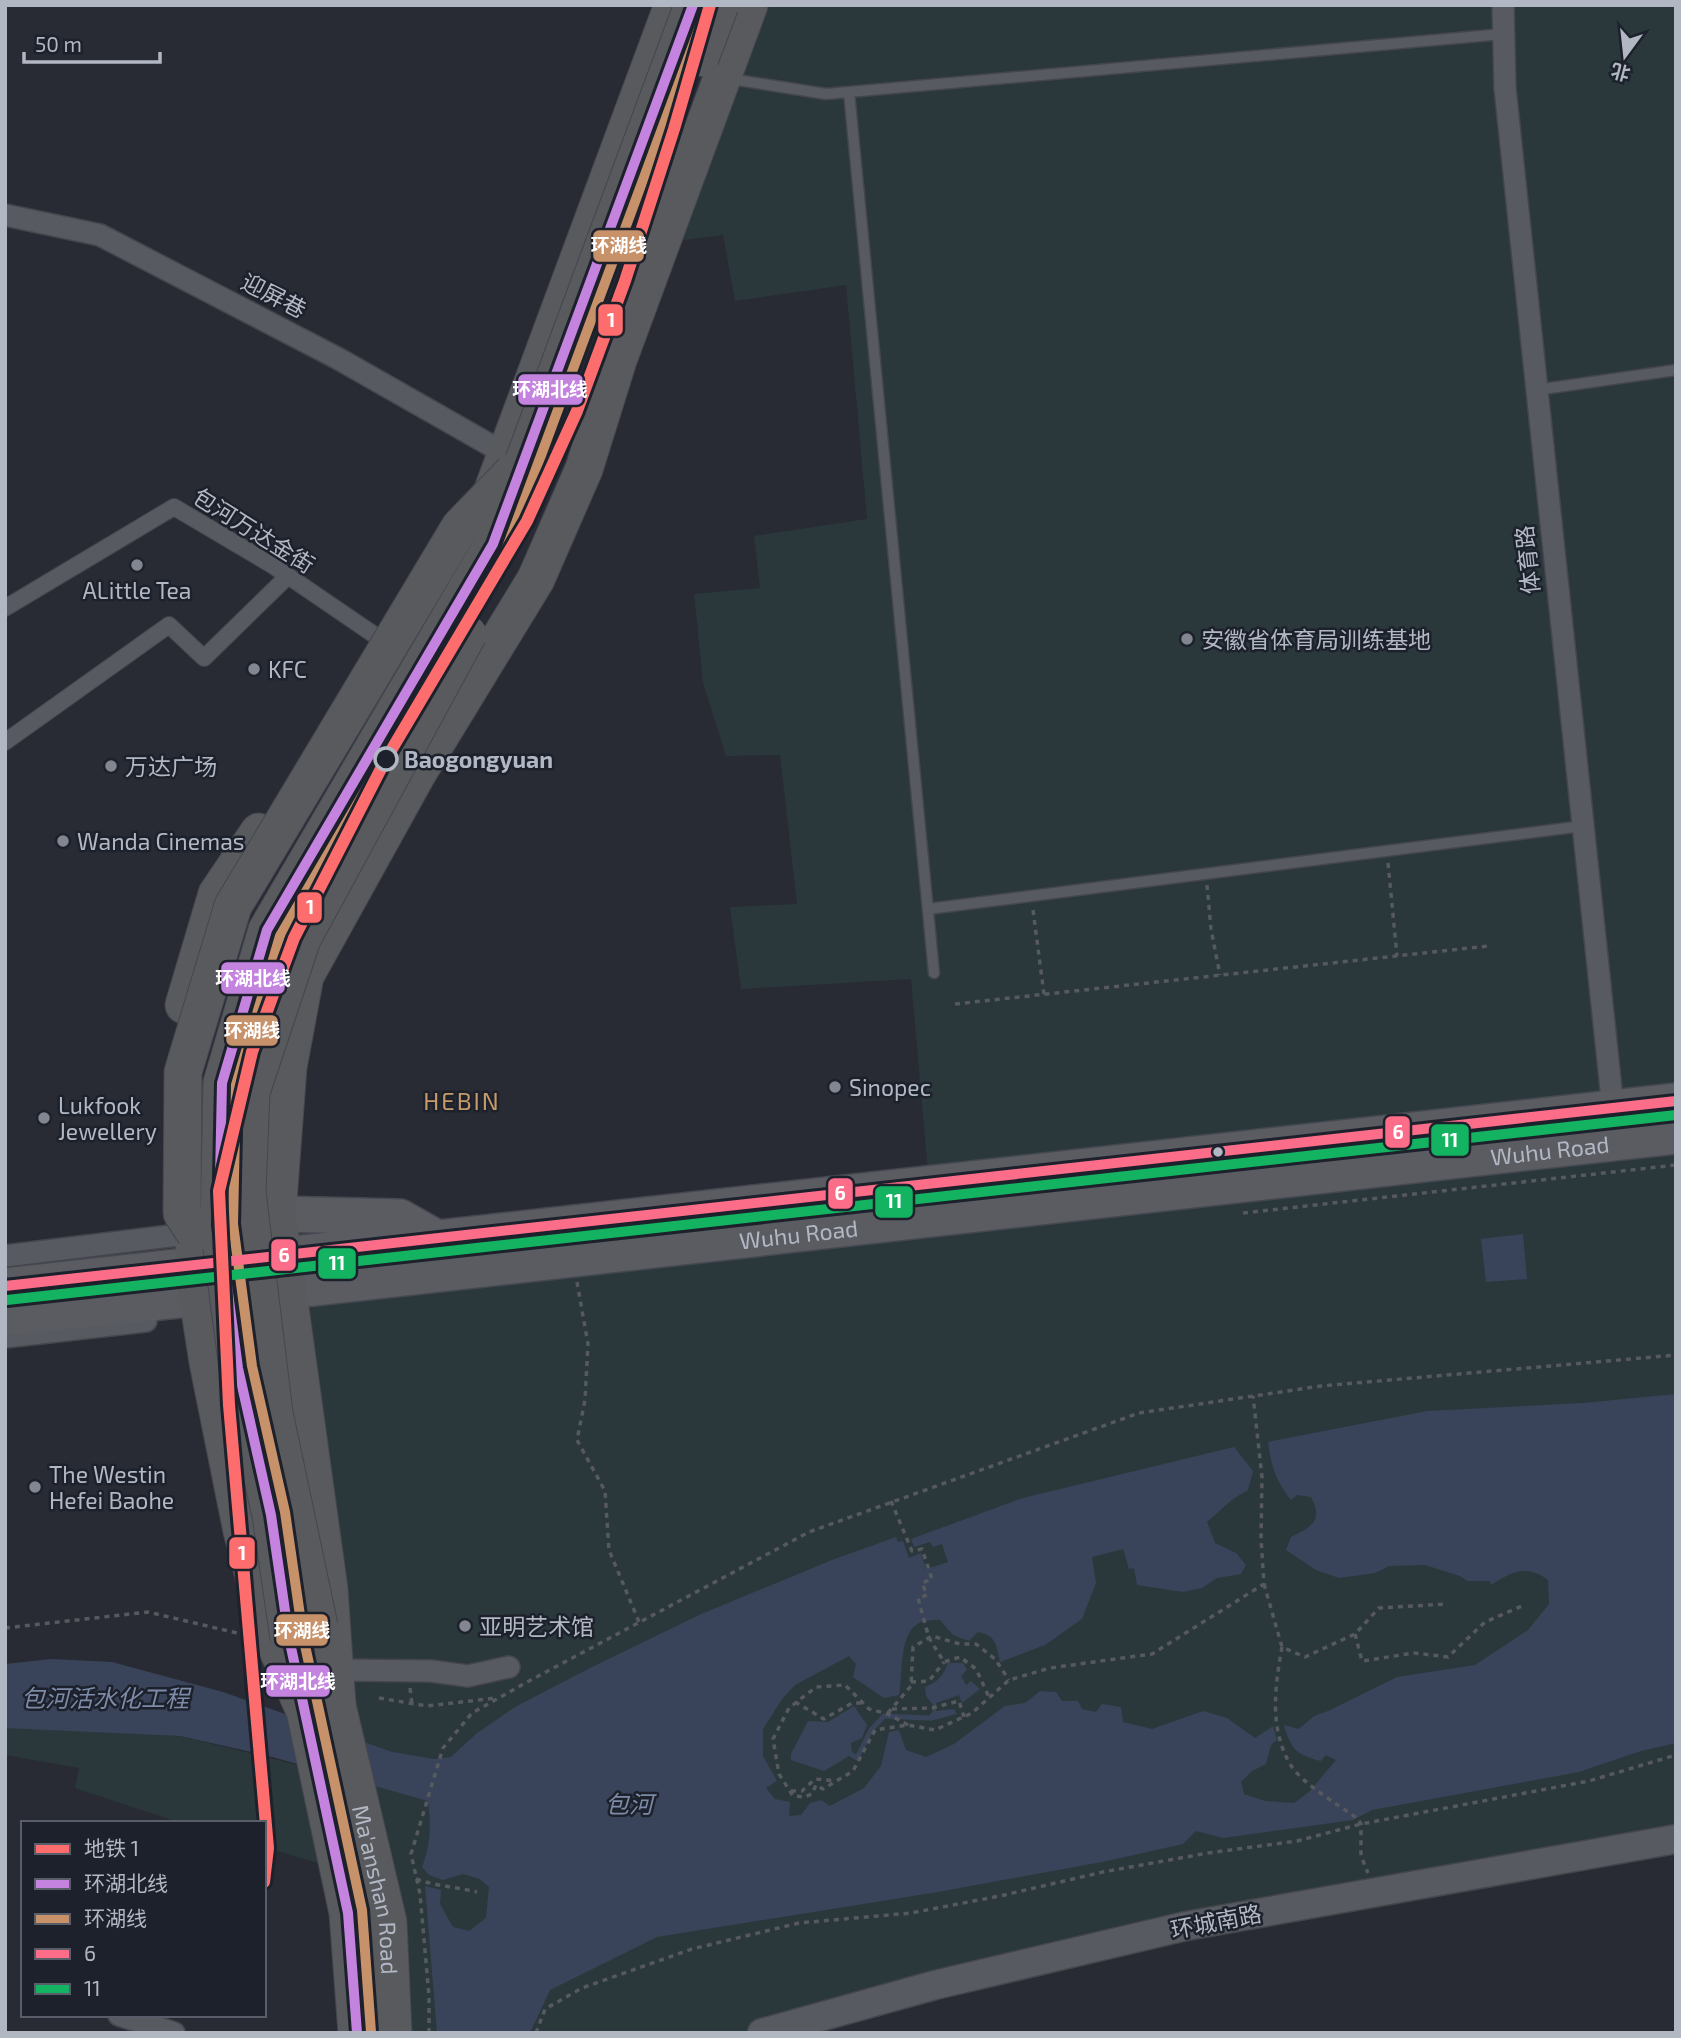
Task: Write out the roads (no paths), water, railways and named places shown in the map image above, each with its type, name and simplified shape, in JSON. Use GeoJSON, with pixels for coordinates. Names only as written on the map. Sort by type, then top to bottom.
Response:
{"type":"FeatureCollection","features":[{"type":"Feature","properties":{"kind":"highway"},"geometry":{"type":"LineString","coordinates":[[304,1632],[271,1515],[238,1368],[221,1238],[222,1083],[267,930],[493,544],[515,457],[673,5]]}},
{"type":"Feature","properties":{"kind":"highway"},"geometry":{"type":"LineString","coordinates":[[197,1277],[201,1061],[247,916],[368,702],[403,655],[476,535],[515,457],[693,5]]}},
{"type":"Feature","properties":{"kind":"highway"},"geometry":{"type":"LineString","coordinates":[[304,1632],[247,1192],[251,1092],[302,939],[507,563],[720,5]]}},
{"type":"Feature","properties":{"kind":"highway"},"geometry":{"type":"LineString","coordinates":[[325,1695],[329,1589],[277,1214],[288,1067],[305,976],[417,774],[536,579],[584,469],[618,360],[749,5]]}},
{"type":"Feature","properties":{"kind":"highway"},"geometry":{"type":"LineString","coordinates":[[618,360],[662,273],[761,5]]}},
{"type":"Feature","properties":{"kind":"highway"},"geometry":{"type":"LineString","coordinates":[[325,1695],[268,1628],[242,1531],[208,1362],[197,1277],[182,1213],[183,1072],[233,906],[460,527],[515,457]]}},
{"type":"Feature","properties":{"kind":"highway","name":"Ma'anshan Road"},"geometry":{"type":"LineString","coordinates":[[304,1632],[358,1795],[388,1922],[393,2033]]}},
{"type":"Feature","properties":{"kind":"highway","name":"Ma'anshan Road"},"geometry":{"type":"LineString","coordinates":[[325,1695],[322,1792],[348,1913],[357,2033]]}},
{"type":"Feature","properties":{"kind":"main road","name":"Wuhu Road"},"geometry":{"type":"LineString","coordinates":[[5,1318],[197,1277],[281,1254],[439,1239],[1676,1101]]}},
{"type":"Feature","properties":{"kind":"main road","name":"Wuhu Road"},"geometry":{"type":"LineString","coordinates":[[5,1286],[197,1277],[287,1291],[1676,1136]]}},
{"type":"Feature","properties":{"kind":"main road"},"geometry":{"type":"LineString","coordinates":[[277,1214],[400,1217],[439,1239]]}},
{"type":"Feature","properties":{"kind":"street","name":"体育路"},"geometry":{"type":"LineString","coordinates":[[1503,5],[1505,88],[1613,1108]]}},
{"type":"Feature","properties":{"kind":"street","name":"迎屏巷"},"geometry":{"type":"LineString","coordinates":[[5,215],[100,235],[339,359],[515,457]]}},
{"type":"Feature","properties":{"kind":"street","name":"包河万达金街"},"geometry":{"type":"LineString","coordinates":[[5,608],[174,507],[288,576],[403,655]]}},
{"type":"Feature","properties":{"kind":"street"},"geometry":{"type":"LineString","coordinates":[[5,742],[169,625],[204,658],[288,576]]}},
{"type":"Feature","properties":{"kind":"street"},"geometry":{"type":"LineString","coordinates":[[5,1256],[197,1277]]}},
{"type":"Feature","properties":{"kind":"street"},"geometry":{"type":"LineString","coordinates":[[5,1337],[197,1277]]}},
{"type":"Feature","properties":{"kind":"street"},"geometry":{"type":"LineString","coordinates":[[325,1695],[431,1671],[468,1676],[509,1667]]}},
{"type":"Feature","properties":{"kind":"street","name":"环城南路"},"geometry":{"type":"LineString","coordinates":[[762,2033],[935,1985],[1186,1926],[1676,1839]]}},
{"type":"Feature","properties":{"kind":"street"},"geometry":{"type":"LineString","coordinates":[[125,2017],[174,2033]]}},
{"type":"Feature","properties":{"kind":"lane"},"geometry":{"type":"LineString","coordinates":[[737,80],[826,94],[1503,34]]}},
{"type":"Feature","properties":{"kind":"lane"},"geometry":{"type":"LineString","coordinates":[[849,92],[934,973]]}},
{"type":"Feature","properties":{"kind":"lane"},"geometry":{"type":"LineString","coordinates":[[1536,390],[1676,370]]}},
{"type":"Feature","properties":{"kind":"lane"},"geometry":{"type":"LineString","coordinates":[[928,909],[1583,826]]}},
{"type":"Feature","properties":{"kind":"water"},"geometry":{"type":"Polygon","coordinates":[[[1523,1234],[1527,1279],[1486,1282],[1481,1239],[1523,1234]]]}},
{"type":"Feature","properties":{"kind":"water","name":"包河"},"geometry":{"type":"Polygon","coordinates":[[[1676,1394],[1676,1743],[1641,1751],[1579,1772],[1372,1810],[1353,1820],[1223,1838],[1196,1831],[1183,1844],[1102,1862],[938,1892],[657,1937],[550,1990],[530,2033],[437,2033],[425,1886],[441,1890],[440,1904],[453,1927],[469,1931],[486,1918],[489,1887],[480,1879],[463,1874],[443,1880],[429,1875],[422,1867],[430,1834],[428,1801],[269,1756],[180,1736],[5,1728],[5,1664],[51,1659],[112,1662],[223,1692],[392,1752],[434,1759],[451,1757],[477,1733],[515,1707],[590,1668],[699,1615],[832,1560],[896,1537],[898,1542],[903,1541],[909,1558],[921,1553],[926,1569],[948,1562],[942,1544],[933,1547],[930,1542],[914,1547],[911,1539],[1023,1498],[1234,1447],[1253,1471],[1248,1490],[1233,1499],[1207,1522],[1215,1543],[1236,1553],[1246,1565],[1241,1574],[1217,1578],[1202,1588],[1183,1592],[1137,1585],[1134,1568],[1129,1569],[1123,1549],[1092,1557],[1096,1583],[1082,1619],[1045,1645],[1000,1662],[996,1646],[984,1633],[978,1632],[969,1641],[953,1635],[940,1620],[919,1623],[912,1628],[904,1646],[899,1695],[884,1698],[853,1677],[856,1664],[849,1656],[795,1685],[782,1699],[763,1729],[763,1756],[777,1781],[766,1788],[775,1799],[790,1802],[789,1816],[801,1815],[810,1803],[821,1800],[830,1806],[864,1788],[881,1766],[889,1732],[899,1730],[906,1750],[926,1757],[954,1744],[1005,1706],[1025,1703],[1040,1691],[1056,1692],[1062,1701],[1078,1701],[1082,1709],[1096,1712],[1102,1704],[1121,1707],[1123,1722],[1152,1729],[1203,1711],[1227,1718],[1255,1738],[1273,1726],[1277,1740],[1271,1745],[1266,1764],[1252,1771],[1241,1782],[1244,1794],[1265,1801],[1294,1803],[1309,1792],[1336,1760],[1326,1755],[1321,1761],[1301,1754],[1292,1746],[1284,1725],[1299,1729],[1314,1716],[1397,1677],[1475,1665],[1528,1630],[1549,1604],[1548,1580],[1526,1571],[1506,1576],[1491,1585],[1490,1581],[1467,1581],[1460,1576],[1425,1565],[1389,1566],[1375,1573],[1339,1578],[1316,1570],[1286,1550],[1291,1537],[1310,1526],[1316,1518],[1315,1505],[1311,1497],[1297,1495],[1291,1500],[1275,1473],[1268,1442],[1427,1411],[1583,1403],[1676,1394]]]}},
{"type":"Feature","properties":{"kind":"water"},"geometry":{"type":"Polygon","coordinates":[[[948,1663],[963,1663],[967,1670],[961,1676],[966,1685],[971,1681],[980,1689],[962,1703],[959,1695],[936,1703],[936,1711],[954,1709],[957,1714],[930,1721],[927,1718],[933,1711],[933,1705],[926,1696],[925,1687],[939,1678],[948,1663]]]}},
{"type":"Feature","properties":{"kind":"water"},"geometry":{"type":"Polygon","coordinates":[[[854,1706],[867,1725],[862,1738],[851,1743],[852,1752],[849,1756],[824,1771],[791,1760],[791,1754],[808,1721],[828,1722],[854,1706]]]}},
{"type":"Feature","properties":{"kind":"waterway"},"geometry":{"type":"LineString","coordinates":[[851,1754],[857,1758],[871,1730],[884,1716],[927,1718]]}},
{"type":"Feature","properties":{"kind":"metro line","name":"1"},"geometry":{"type":"LineString","coordinates":[[266,1821],[229,1405],[219,1191],[252,1052],[294,938],[386,759],[527,521],[577,411],[625,281],[710,5]]}},
{"type":"Feature","properties":{"kind":"metro line","name":"1"},"geometry":{"type":"LineString","coordinates":[[266,1825],[266,1865]]}},
{"type":"Feature","properties":{"kind":"place","name":"ALittle Tea"},"geometry":{"type":"Point","coordinates":[137,565]}},
{"type":"Feature","properties":{"kind":"place","name":"安徽省体育局训练基地"},"geometry":{"type":"Point","coordinates":[1187,639]}},
{"type":"Feature","properties":{"kind":"place","name":"KFC"},"geometry":{"type":"Point","coordinates":[254,669]}},
{"type":"Feature","properties":{"kind":"place","name":"Baogongyuan"},"geometry":{"type":"Point","coordinates":[386,759]}},
{"type":"Feature","properties":{"kind":"place","name":"万达广场"},"geometry":{"type":"Point","coordinates":[111,766]}},
{"type":"Feature","properties":{"kind":"place","name":"Wanda Cinemas"},"geometry":{"type":"Point","coordinates":[63,841]}},
{"type":"Feature","properties":{"kind":"place","name":"Sinopec"},"geometry":{"type":"Point","coordinates":[835,1087]}},
{"type":"Feature","properties":{"kind":"place","name":"Lukfook Jewellery"},"geometry":{"type":"Point","coordinates":[44,1118]}},
{"type":"Feature","properties":{"kind":"place","name":"The Westin Hefei Baohe"},"geometry":{"type":"Point","coordinates":[35,1487]}},
{"type":"Feature","properties":{"kind":"place","name":"亚明艺术馆"},"geometry":{"type":"Point","coordinates":[465,1626]}},
{"type":"Feature","properties":{"kind":"district","name":"HEBIN"},"geometry":{"type":"Point","coordinates":[462,1100]}},
{"type":"Feature","properties":{"kind":"water label","name":"包河活水化工程"},"geometry":{"type":"Point","coordinates":[105,1697]}}]}
